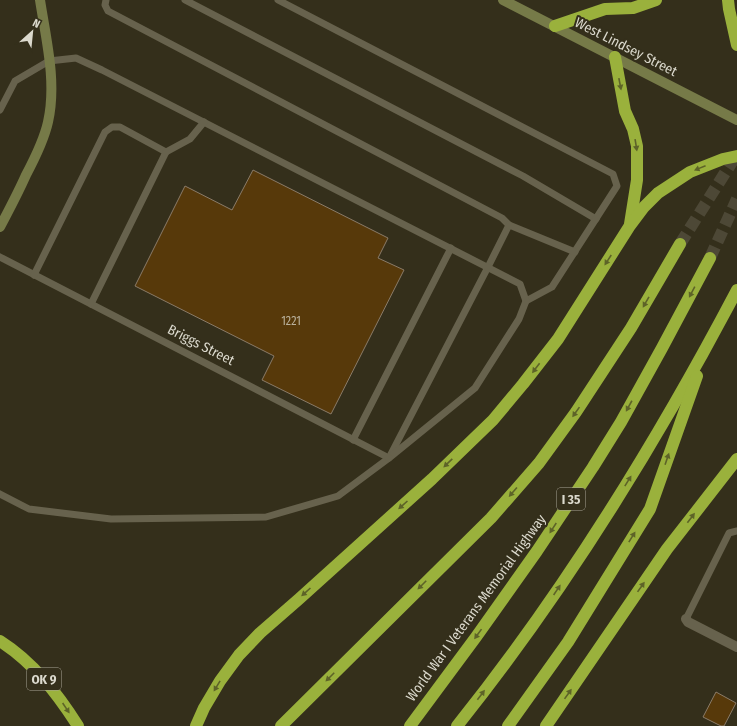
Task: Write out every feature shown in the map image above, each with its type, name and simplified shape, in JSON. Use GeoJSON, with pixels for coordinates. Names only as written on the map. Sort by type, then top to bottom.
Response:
{"type":"FeatureCollection","features":[{"type":"Feature","properties":{"kind":"highway"},"geometry":{"type":"LineString","coordinates":[[555,26],[605,9],[633,8],[656,0]]}},
{"type":"Feature","properties":{"kind":"highway"},"geometry":{"type":"LineString","coordinates":[[728,0],[728,9],[737,45]]}},
{"type":"Feature","properties":{"kind":"highway"},"geometry":{"type":"LineString","coordinates":[[615,57],[625,111],[633,129],[637,146],[638,180],[629,227]]}},
{"type":"Feature","properties":{"kind":"highway"},"geometry":{"type":"LineString","coordinates":[[196,726],[204,708],[220,681],[239,655],[260,633],[432,479],[493,420],[558,339],[629,227],[644,207],[658,193],[690,172],[723,159],[737,156]]}},
{"type":"Feature","properties":{"kind":"highway"},"geometry":{"type":"LineString","coordinates":[[281,726],[491,518],[539,463],[576,412],[631,328],[680,244]]}},
{"type":"Feature","properties":{"kind":"highway","name":"World War I Veterans Memorial Highway"},"geometry":{"type":"LineString","coordinates":[[410,726],[538,551],[593,467],[621,422],[710,258]]}},
{"type":"Feature","properties":{"kind":"highway","name":"I 35"},"geometry":{"type":"LineString","coordinates":[[457,726],[535,621],[590,541],[640,461],[706,348],[737,290]]}},
{"type":"Feature","properties":{"kind":"highway"},"geometry":{"type":"LineString","coordinates":[[508,726],[568,642],[650,509],[706,348]]}},
{"type":"Feature","properties":{"kind":"highway"},"geometry":{"type":"LineString","coordinates":[[546,726],[668,549],[737,459]]}},
{"type":"Feature","properties":{"kind":"highway","name":"OK 9"},"geometry":{"type":"LineString","coordinates":[[0,641],[26,660],[47,681],[78,726]]}},
{"type":"Feature","properties":{"kind":"main road"},"geometry":{"type":"LineString","coordinates":[[0,227],[42,142],[48,121],[51,102],[51,78],[40,0]]}},
{"type":"Feature","properties":{"kind":"main road","name":"West Lindsey Street"},"geometry":{"type":"LineString","coordinates":[[503,0],[737,120]]}},
{"type":"Feature","properties":{"kind":"street"},"geometry":{"type":"LineString","coordinates":[[686,619],[688,622],[737,647]]}},
{"type":"Feature","properties":{"kind":"lane"},"geometry":{"type":"LineString","coordinates":[[106,0],[105,5],[108,11],[495,214],[509,225],[575,252]]}},
{"type":"Feature","properties":{"kind":"lane"},"geometry":{"type":"LineString","coordinates":[[185,0],[522,176],[596,219]]}},
{"type":"Feature","properties":{"kind":"lane"},"geometry":{"type":"LineString","coordinates":[[0,494],[29,509],[111,518],[266,517],[338,496],[389,458],[475,388],[519,319],[526,301],[552,287],[617,186],[613,174],[278,0]]}},
{"type":"Feature","properties":{"kind":"lane"},"geometry":{"type":"LineString","coordinates":[[0,110],[15,81],[25,74],[49,61],[76,58],[520,284],[526,301]]}},
{"type":"Feature","properties":{"kind":"lane"},"geometry":{"type":"LineString","coordinates":[[91,304],[166,152],[190,139],[204,122]]}},
{"type":"Feature","properties":{"kind":"lane"},"geometry":{"type":"LineString","coordinates":[[34,275],[105,132],[112,127],[120,127],[166,152]]}},
{"type":"Feature","properties":{"kind":"lane"},"geometry":{"type":"LineString","coordinates":[[389,458],[509,225]]}},
{"type":"Feature","properties":{"kind":"lane"},"geometry":{"type":"LineString","coordinates":[[354,440],[450,248]]}},
{"type":"Feature","properties":{"kind":"lane","name":"Briggs Street"},"geometry":{"type":"LineString","coordinates":[[0,257],[389,458]]}},
{"type":"Feature","properties":{"kind":"lane"},"geometry":{"type":"LineString","coordinates":[[686,619],[729,533],[737,531]]}},
{"type":"Feature","properties":{"kind":"building"},"geometry":{"type":"Polygon","coordinates":[[[253,170],[388,238],[378,258],[404,270],[331,414],[262,380],[274,356],[135,286],[185,186],[232,210],[253,170]]]}},
{"type":"Feature","properties":{"kind":"building"},"geometry":{"type":"Polygon","coordinates":[[[716,692],[736,703],[724,726],[703,717],[716,692]]]}},
{"type":"Feature","properties":{"kind":"tunnel"},"geometry":{"type":"LineString","coordinates":[[680,244],[737,154]]}},
{"type":"Feature","properties":{"kind":"tunnel"},"geometry":{"type":"LineString","coordinates":[[710,258],[737,199]]}}]}
